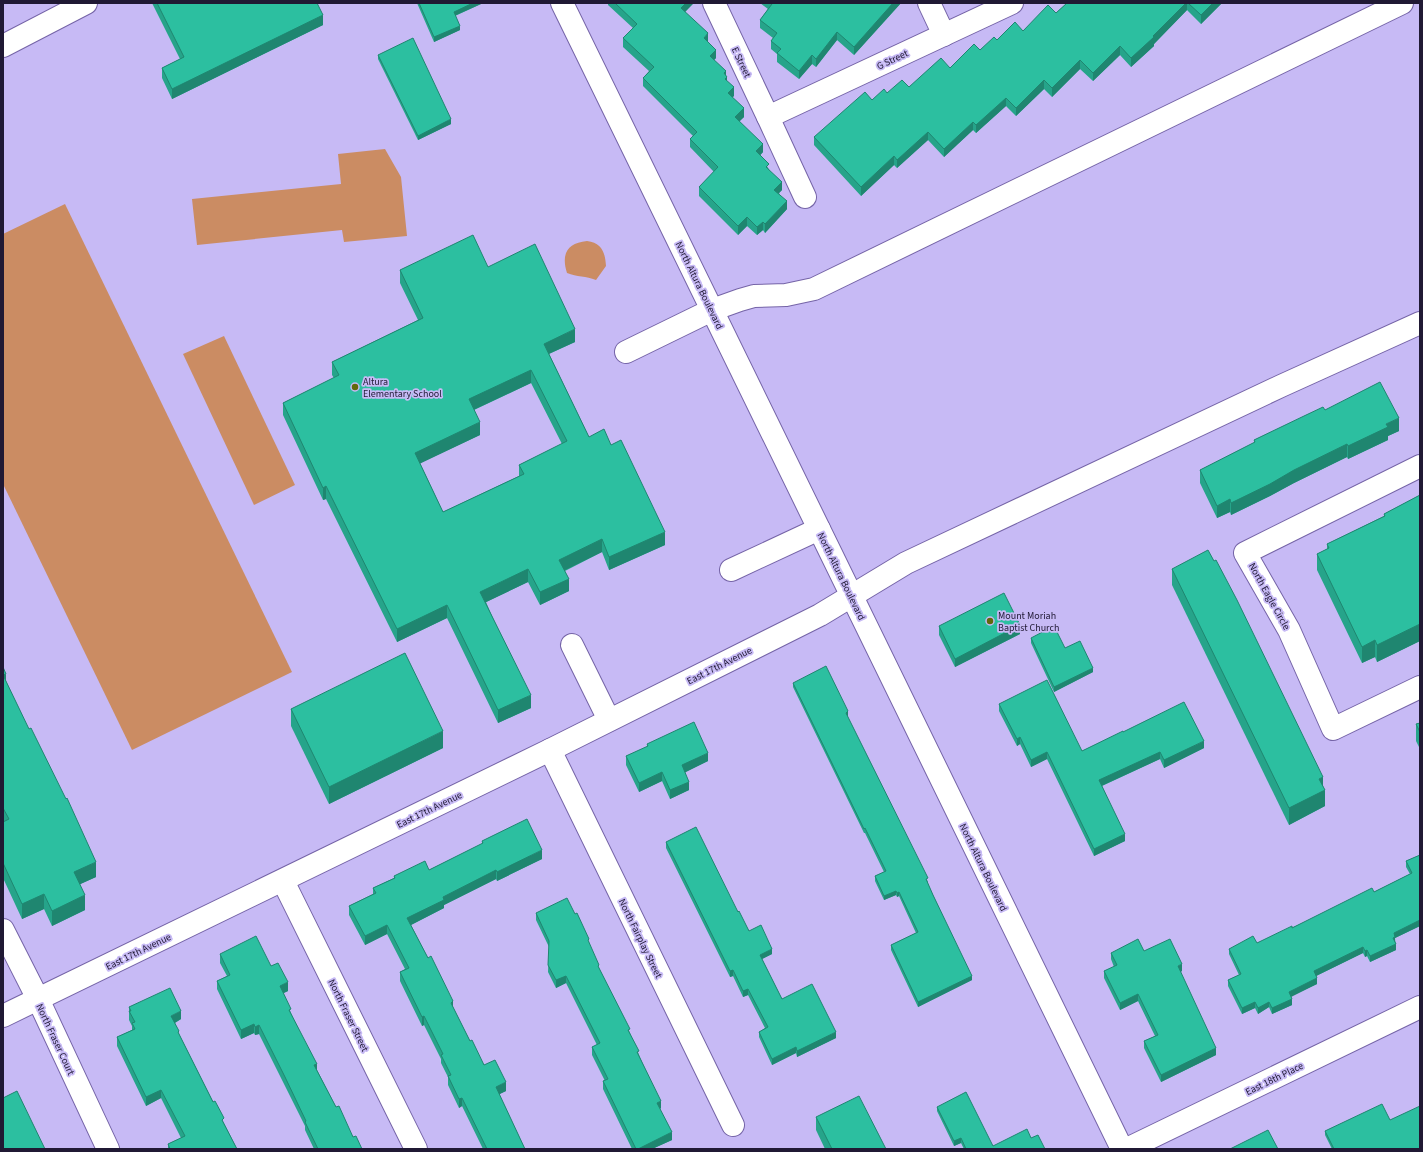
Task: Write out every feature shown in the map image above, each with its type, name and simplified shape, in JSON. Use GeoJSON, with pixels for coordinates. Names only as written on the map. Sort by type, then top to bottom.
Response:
{"type":"FeatureCollection","features":[{"type":"Feature","properties":{"kind":"street"},"geometry":{"type":"LineString","coordinates":[[3,46],[86,3]]}},
{"type":"Feature","properties":{"kind":"street","name":"North Altura Boulevard"},"geometry":{"type":"LineString","coordinates":[[562,3],[1122,1149]]}},
{"type":"Feature","properties":{"kind":"street","name":"E Street"},"geometry":{"type":"LineString","coordinates":[[714,3],[770,116],[805,197]]}},
{"type":"Feature","properties":{"kind":"street"},"geometry":{"type":"LineString","coordinates":[[929,3],[944,35]]}},
{"type":"Feature","properties":{"kind":"street","name":"G Street"},"geometry":{"type":"LineString","coordinates":[[770,116],[1012,3]]}},
{"type":"Feature","properties":{"kind":"street"},"geometry":{"type":"LineString","coordinates":[[626,352],[712,310],[754,296],[786,295],[814,289],[1402,3]]}},
{"type":"Feature","properties":{"kind":"street","name":"East 17th Avenue"},"geometry":{"type":"LineString","coordinates":[[3,1016],[550,750],[820,615],[906,563],[1281,386],[1420,323]]}},
{"type":"Feature","properties":{"kind":"street","name":"North Eagle Circle"},"geometry":{"type":"LineString","coordinates":[[1420,466],[1245,553],[1289,630],[1333,729],[1420,687]]}},
{"type":"Feature","properties":{"kind":"street"},"geometry":{"type":"LineString","coordinates":[[731,570],[819,529]]}},
{"type":"Feature","properties":{"kind":"street"},"geometry":{"type":"LineString","coordinates":[[572,645],[609,720]]}},
{"type":"Feature","properties":{"kind":"street","name":"North Fairplay Street"},"geometry":{"type":"LineString","coordinates":[[550,750],[733,1125]]}},
{"type":"Feature","properties":{"kind":"street","name":"North Fraser Street"},"geometry":{"type":"LineString","coordinates":[[283,881],[416,1149]]}},
{"type":"Feature","properties":{"kind":"street","name":"North Fraser Court"},"geometry":{"type":"LineString","coordinates":[[3,930],[38,999],[108,1149]]}},
{"type":"Feature","properties":{"kind":"street","name":"East 18th Place"},"geometry":{"type":"LineString","coordinates":[[1127,1149],[1420,1007]]}},
{"type":"Feature","properties":{"kind":"shaded area"},"geometry":{"type":"Polygon","coordinates":[[[385,149],[401,177],[407,236],[344,242],[342,230],[197,245],[192,199],[341,184],[338,154],[385,149]]]}},
{"type":"Feature","properties":{"kind":"shaded area"},"geometry":{"type":"Polygon","coordinates":[[[65,204],[292,672],[132,750],[3,484],[3,234],[65,204]]]}},
{"type":"Feature","properties":{"kind":"shaded area"},"geometry":{"type":"Polygon","coordinates":[[[587,241],[599,246],[604,252],[605,256],[606,266],[596,280],[567,273],[565,266],[565,255],[570,247],[580,242],[587,241]]]}},
{"type":"Feature","properties":{"kind":"shaded area"},"geometry":{"type":"Polygon","coordinates":[[[224,336],[295,485],[254,505],[183,354],[224,336]]]}},
{"type":"Feature","properties":{"kind":"building"},"geometry":{"type":"Polygon","coordinates":[[[157,3],[317,3],[323,15],[172,89],[162,68],[184,57],[157,3]]]}},
{"type":"Feature","properties":{"kind":"building"},"geometry":{"type":"Polygon","coordinates":[[[419,3],[473,3],[454,12],[460,26],[434,37],[419,3]]]}},
{"type":"Feature","properties":{"kind":"building"},"geometry":{"type":"Polygon","coordinates":[[[615,3],[686,3],[681,8],[708,33],[704,38],[716,50],[710,56],[726,71],[724,73],[727,77],[725,79],[734,87],[728,93],[744,108],[735,117],[763,144],[756,151],[769,164],[766,167],[782,182],[774,190],[787,201],[765,224],[763,222],[757,227],[747,217],[738,226],[699,187],[718,167],[690,139],[697,132],[643,78],[654,67],[623,38],[637,24],[615,3]]]}},
{"type":"Feature","properties":{"kind":"building"},"geometry":{"type":"Polygon","coordinates":[[[771,3],[893,3],[854,47],[837,32],[816,59],[812,55],[799,71],[777,53],[781,49],[771,41],[777,33],[760,20],[772,4],[771,3]]]}},
{"type":"Feature","properties":{"kind":"building"},"geometry":{"type":"Polygon","coordinates":[[[1067,3],[1186,3],[1153,36],[1154,37],[1131,58],[1120,46],[1093,73],[1080,60],[1052,88],[1044,80],[1016,108],[1006,98],[976,125],[973,122],[944,149],[928,132],[897,160],[894,156],[861,187],[814,137],[865,92],[872,100],[884,89],[887,93],[902,80],[909,87],[941,58],[950,68],[974,44],[980,50],[994,37],[997,40],[1015,22],[1023,31],[1048,5],[1056,13],[1067,3]]]}},
{"type":"Feature","properties":{"kind":"building"},"geometry":{"type":"Polygon","coordinates":[[[1188,3],[1213,3],[1201,15],[1188,3]]]}},
{"type":"Feature","properties":{"kind":"building"},"geometry":{"type":"Polygon","coordinates":[[[413,38],[451,119],[418,136],[378,55],[413,38]]]}},
{"type":"Feature","properties":{"kind":"building"},"geometry":{"type":"Polygon","coordinates":[[[473,235],[488,267],[535,244],[575,329],[544,344],[589,437],[604,429],[611,445],[621,440],[665,532],[609,557],[602,539],[559,560],[569,579],[540,592],[528,569],[480,592],[531,695],[498,710],[447,605],[397,629],[326,486],[323,488],[283,403],[339,375],[332,362],[423,318],[400,270],[473,235]],[[531,370],[469,399],[480,422],[415,453],[443,512],[524,474],[519,465],[567,441],[531,370]]]}},
{"type":"Feature","properties":{"kind":"building"},"geometry":{"type":"Polygon","coordinates":[[[1380,382],[1399,418],[1386,424],[1388,427],[1348,446],[1347,444],[1231,503],[1230,499],[1217,506],[1200,470],[1255,442],[1254,440],[1323,407],[1325,410],[1380,382]]]}},
{"type":"Feature","properties":{"kind":"building"},"geometry":{"type":"Polygon","coordinates":[[[1420,495],[1420,624],[1377,645],[1375,640],[1362,647],[1317,554],[1329,548],[1327,544],[1385,516],[1384,514],[1420,495]]]}},
{"type":"Feature","properties":{"kind":"building"},"geometry":{"type":"Polygon","coordinates":[[[1208,550],[1214,561],[1216,560],[1237,600],[1323,777],[1319,779],[1325,790],[1289,808],[1172,569],[1208,550]]]}},
{"type":"Feature","properties":{"kind":"building","name":"Mount Moriah Baptist Church"},"geometry":{"type":"Polygon","coordinates":[[[1004,593],[1020,625],[955,659],[939,626],[1004,593]]]}},
{"type":"Feature","properties":{"kind":"building"},"geometry":{"type":"Polygon","coordinates":[[[1054,626],[1065,648],[1080,641],[1093,668],[1054,687],[1031,638],[1054,626]]]}},
{"type":"Feature","properties":{"kind":"building"},"geometry":{"type":"Polygon","coordinates":[[[405,653],[443,731],[329,787],[291,709],[405,653]]]}},
{"type":"Feature","properties":{"kind":"building"},"geometry":{"type":"Polygon","coordinates":[[[826,666],[848,711],[846,713],[928,878],[926,879],[933,895],[972,976],[918,1002],[891,945],[918,932],[899,892],[897,893],[896,891],[884,896],[875,876],[886,871],[793,683],[826,666]]]}},
{"type":"Feature","properties":{"kind":"building"},"geometry":{"type":"Polygon","coordinates":[[[3,667],[6,674],[3,675],[3,667]]]}},
{"type":"Feature","properties":{"kind":"building"},"geometry":{"type":"Polygon","coordinates":[[[3,675],[29,729],[31,728],[66,799],[67,798],[96,862],[74,872],[85,895],[52,911],[44,894],[22,904],[3,863],[3,822],[9,819],[3,808],[3,675]]]}},
{"type":"Feature","properties":{"kind":"building"},"geometry":{"type":"Polygon","coordinates":[[[1047,680],[1082,751],[1184,702],[1204,741],[1164,760],[1160,752],[1099,780],[1125,834],[1094,849],[1047,752],[1031,760],[1020,737],[1017,739],[999,704],[1047,680]]]}},
{"type":"Feature","properties":{"kind":"building"},"geometry":{"type":"Polygon","coordinates":[[[694,722],[708,753],[682,765],[689,782],[670,790],[662,772],[639,783],[626,756],[648,746],[647,744],[694,722]]]}},
{"type":"Feature","properties":{"kind":"building"},"geometry":{"type":"Polygon","coordinates":[[[1420,723],[1420,732],[1416,724],[1420,723]]]}},
{"type":"Feature","properties":{"kind":"building"},"geometry":{"type":"Polygon","coordinates":[[[527,819],[542,850],[497,872],[496,870],[443,897],[444,900],[407,918],[428,958],[431,956],[453,1001],[451,1003],[484,1065],[495,1060],[506,1082],[496,1087],[525,1149],[487,1149],[462,1098],[459,1099],[448,1076],[451,1075],[441,1055],[443,1054],[424,1016],[422,1017],[400,972],[409,968],[387,925],[365,936],[349,906],[376,893],[373,888],[395,878],[394,876],[425,861],[429,870],[483,843],[482,841],[527,819]]]}},
{"type":"Feature","properties":{"kind":"building"},"geometry":{"type":"Polygon","coordinates":[[[696,827],[749,931],[761,925],[772,949],[760,955],[782,999],[812,984],[836,1032],[797,1051],[796,1047],[772,1059],[759,1032],[768,1027],[748,989],[743,991],[733,970],[730,971],[666,842],[696,827]]]}},
{"type":"Feature","properties":{"kind":"building"},"geometry":{"type":"Polygon","coordinates":[[[1420,855],[1420,920],[1394,933],[1395,937],[1393,938],[1396,944],[1370,956],[1367,950],[1365,951],[1363,947],[1314,971],[1317,978],[1289,992],[1292,999],[1272,1008],[1269,1002],[1258,1008],[1255,1002],[1242,1008],[1228,980],[1241,974],[1229,949],[1253,936],[1257,943],[1292,926],[1292,928],[1372,888],[1374,892],[1412,873],[1406,861],[1420,855]]]}},
{"type":"Feature","properties":{"kind":"building"},"geometry":{"type":"Polygon","coordinates":[[[567,898],[575,914],[577,913],[589,939],[588,940],[599,965],[598,966],[630,1029],[628,1030],[639,1051],[637,1052],[661,1101],[657,1103],[672,1132],[638,1149],[636,1149],[603,1081],[608,1079],[592,1047],[600,1043],[566,976],[556,980],[548,965],[549,941],[536,913],[567,898]]]}},
{"type":"Feature","properties":{"kind":"building"},"geometry":{"type":"Polygon","coordinates":[[[256,936],[271,966],[278,963],[288,982],[280,986],[291,1009],[289,1010],[317,1064],[314,1065],[336,1107],[339,1106],[353,1137],[356,1136],[362,1149],[318,1149],[259,1025],[255,1027],[254,1024],[241,1030],[217,981],[230,975],[220,954],[256,936]]]}},
{"type":"Feature","properties":{"kind":"building"},"geometry":{"type":"Polygon","coordinates":[[[1138,939],[1144,951],[1170,939],[1182,964],[1178,966],[1216,1048],[1161,1075],[1144,1041],[1158,1035],[1138,994],[1120,1003],[1104,971],[1117,965],[1111,953],[1138,939]]]}},
{"type":"Feature","properties":{"kind":"building"},"geometry":{"type":"Polygon","coordinates":[[[170,988],[181,1011],[171,1016],[213,1102],[215,1101],[224,1118],[222,1120],[237,1149],[170,1149],[168,1144],[185,1136],[161,1090],[146,1097],[117,1037],[135,1029],[132,1023],[135,1022],[129,1011],[131,1011],[129,1007],[170,988]]]}},
{"type":"Feature","properties":{"kind":"building"},"geometry":{"type":"Polygon","coordinates":[[[17,1091],[45,1149],[3,1149],[3,1098],[17,1091]]]}},
{"type":"Feature","properties":{"kind":"building"},"geometry":{"type":"Polygon","coordinates":[[[966,1092],[993,1146],[1027,1129],[1031,1138],[1038,1135],[1045,1149],[966,1149],[961,1138],[954,1141],[937,1107],[966,1092]]]}},
{"type":"Feature","properties":{"kind":"building"},"geometry":{"type":"Polygon","coordinates":[[[859,1096],[886,1149],[832,1149],[816,1117],[859,1096]]]}},
{"type":"Feature","properties":{"kind":"building"},"geometry":{"type":"Polygon","coordinates":[[[1382,1104],[1390,1120],[1420,1106],[1420,1149],[1334,1149],[1325,1131],[1382,1104]]]}},
{"type":"Feature","properties":{"kind":"building"},"geometry":{"type":"Polygon","coordinates":[[[1268,1130],[1278,1149],[1230,1149],[1268,1130]]]}},
{"type":"Feature","properties":{"kind":"place","name":"Altura Elementary School"},"geometry":{"type":"Point","coordinates":[355,387]}},
{"type":"Feature","properties":{"kind":"place","name":"Mount Moriah Baptist Church"},"geometry":{"type":"Point","coordinates":[990,621]}}]}
